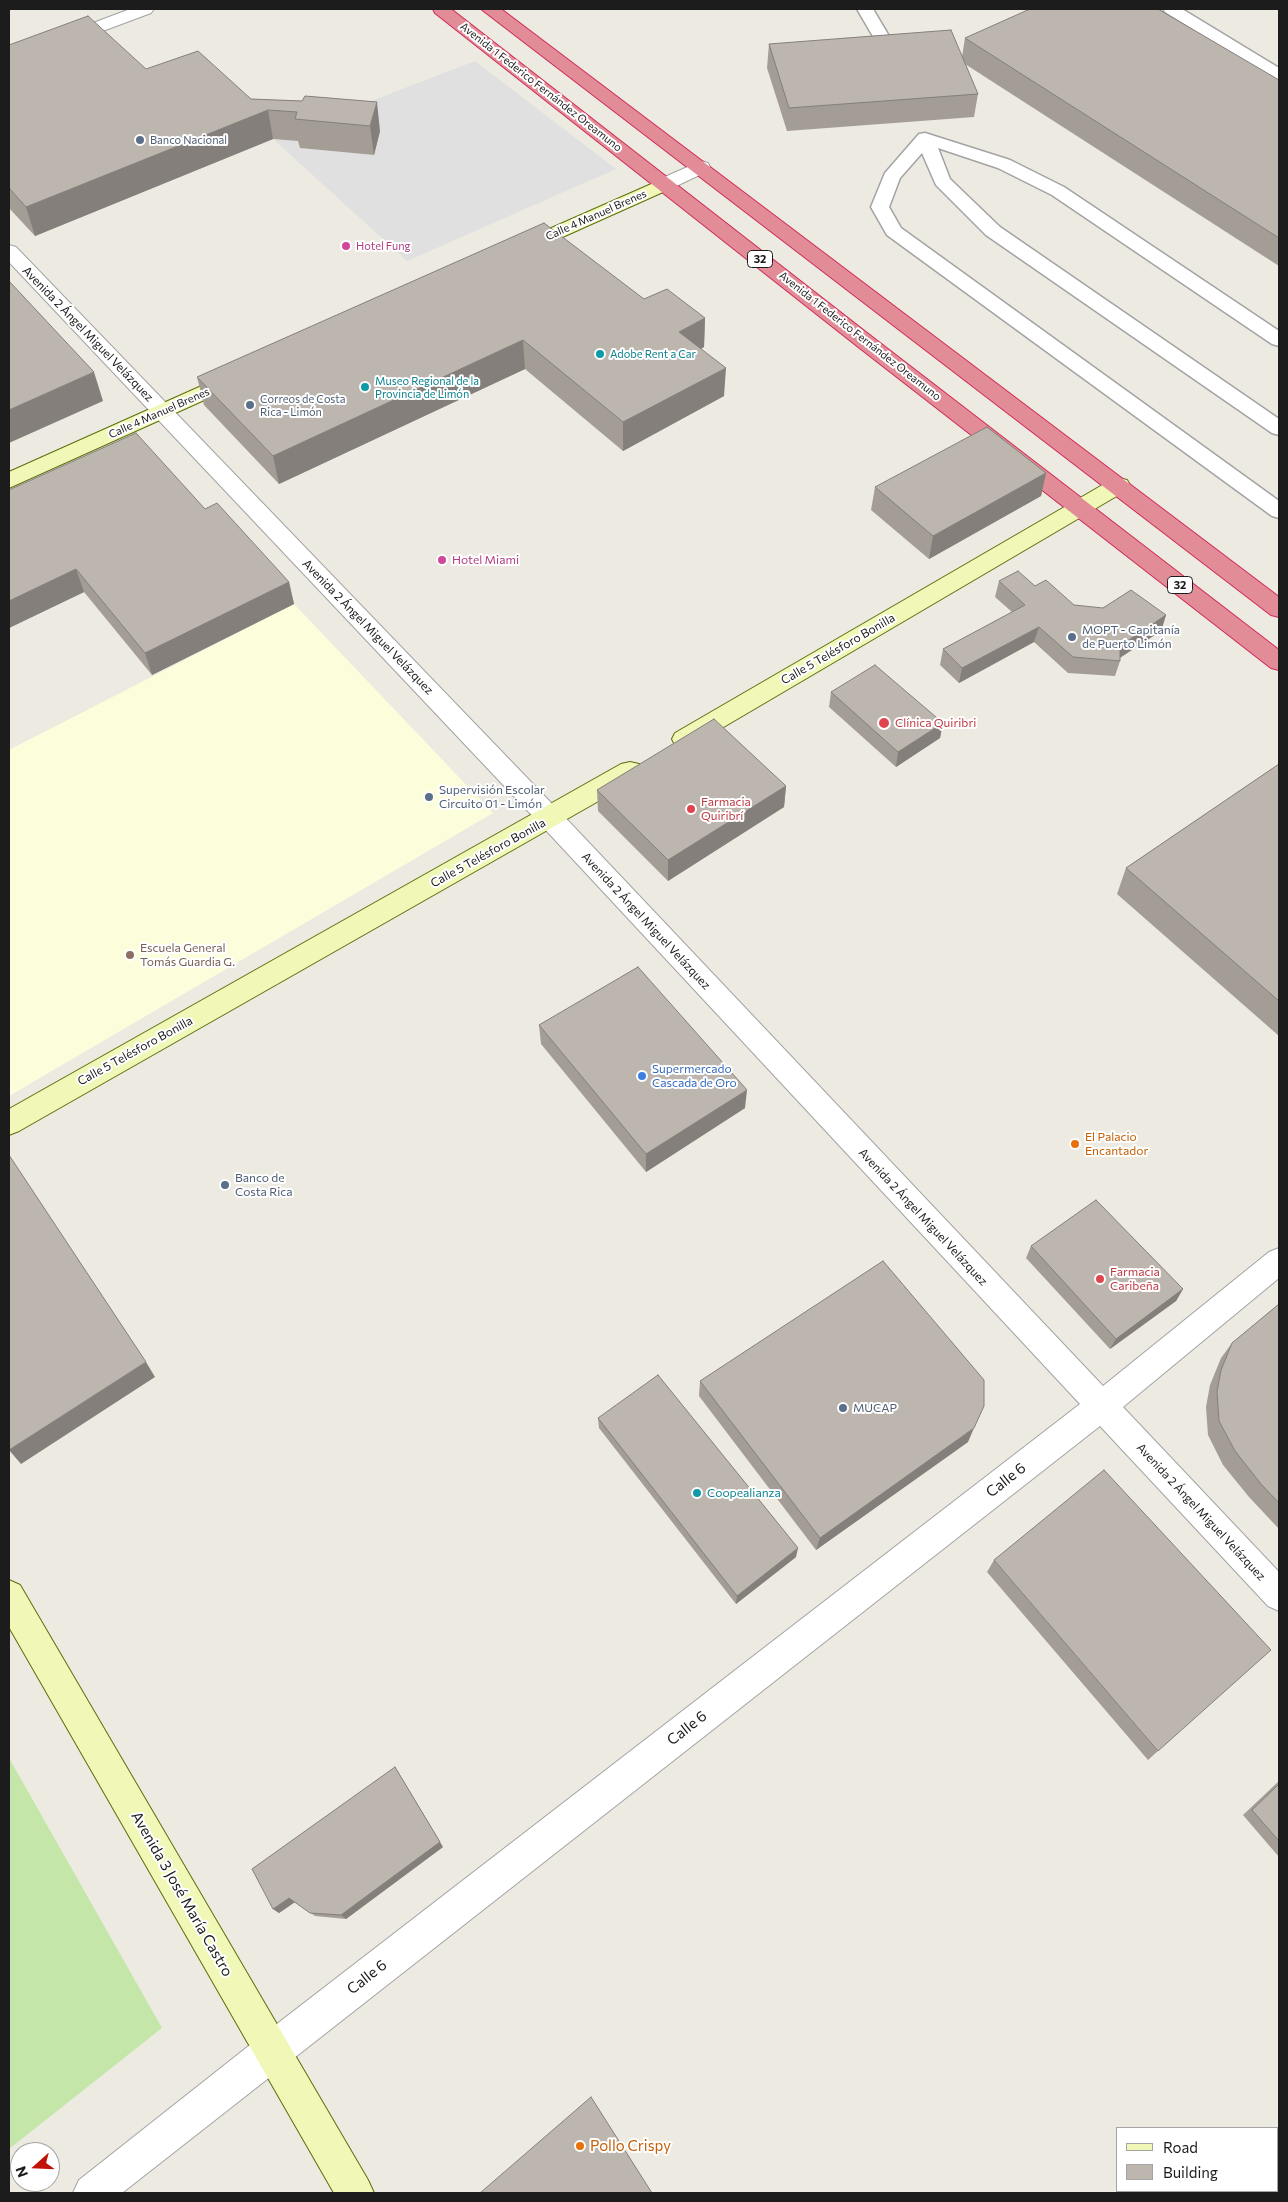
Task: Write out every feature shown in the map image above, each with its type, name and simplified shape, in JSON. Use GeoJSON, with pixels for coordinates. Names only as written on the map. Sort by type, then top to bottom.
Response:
{"type":"FeatureCollection","features":[{"type":"Feature","properties":{"kind":"highway","name":"Avenida 1 Federico Fernández Oreamuno"},"geometry":{"type":"LineString","coordinates":[[442,9],[864,341],[1279,662]]}},
{"type":"Feature","properties":{"kind":"highway"},"geometry":{"type":"LineString","coordinates":[[490,9],[1119,485],[1279,609]]}},
{"type":"Feature","properties":{"kind":"main road","name":"Calle 4 Manuel Brenes"},"geometry":{"type":"LineString","coordinates":[[503,257],[665,184]]}},
{"type":"Feature","properties":{"kind":"main road","name":"Calle 4 Manuel Brenes"},"geometry":{"type":"LineString","coordinates":[[9,481],[252,371]]}},
{"type":"Feature","properties":{"kind":"main road","name":"Calle 5 Telésforo Bonilla"},"geometry":{"type":"LineString","coordinates":[[9,1123],[550,818],[1119,485]]}},
{"type":"Feature","properties":{"kind":"main road","name":"Avenida 3 José María Castro"},"geometry":{"type":"LineString","coordinates":[[9,1596],[355,2193]]}},
{"type":"Feature","properties":{"kind":"street"},"geometry":{"type":"LineString","coordinates":[[9,61],[145,9]]}},
{"type":"Feature","properties":{"kind":"street"},"geometry":{"type":"LineString","coordinates":[[665,184],[701,168]]}},
{"type":"Feature","properties":{"kind":"street","name":"Avenida 2 Ángel Miguel Velázquez"},"geometry":{"type":"LineString","coordinates":[[9,251],[550,818],[1279,1595]]}},
{"type":"Feature","properties":{"kind":"street","name":"Calle 6"},"geometry":{"type":"LineString","coordinates":[[92,2193],[1101,1406],[1279,1261]]}},
{"type":"Feature","properties":{"kind":"lane"},"geometry":{"type":"LineString","coordinates":[[865,9],[894,58]]}},
{"type":"Feature","properties":{"kind":"lane"},"geometry":{"type":"LineString","coordinates":[[1171,9],[1279,75]]}},
{"type":"Feature","properties":{"kind":"lane"},"geometry":{"type":"LineString","coordinates":[[925,138],[1004,164],[1058,191],[1279,340]]}},
{"type":"Feature","properties":{"kind":"lane"},"geometry":{"type":"LineString","coordinates":[[925,138],[942,181],[993,231],[1279,428]]}},
{"type":"Feature","properties":{"kind":"lane"},"geometry":{"type":"LineString","coordinates":[[925,138],[891,177],[880,207],[894,231],[1279,511]]}},
{"type":"Feature","properties":{"kind":"shaded area"},"geometry":{"type":"Polygon","coordinates":[[[475,61],[616,169],[407,261],[273,139],[302,141],[300,148],[373,155],[309,125],[475,61]]]}},
{"type":"Feature","properties":{"kind":"shaded area","name":"Escuela General Tomás Guardia G."},"geometry":{"type":"Polygon","coordinates":[[[294,604],[493,813],[9,1096],[9,750],[294,604]]]}},
{"type":"Feature","properties":{"kind":"green space"},"geometry":{"type":"Polygon","coordinates":[[[9,1758],[162,2028],[18,2142],[10,2142],[9,2149],[9,1758]]]}},
{"type":"Feature","properties":{"kind":"building"},"geometry":{"type":"Polygon","coordinates":[[[1030,9],[1158,9],[1279,80],[1279,238],[965,38],[1030,9]]]}},
{"type":"Feature","properties":{"kind":"building","name":"Banco Nacional"},"geometry":{"type":"Polygon","coordinates":[[[88,16],[146,69],[198,51],[251,99],[302,101],[305,96],[377,102],[370,126],[295,119],[297,112],[268,110],[26,207],[9,188],[9,45],[88,16]]]}},
{"type":"Feature","properties":{"kind":"building"},"geometry":{"type":"Polygon","coordinates":[[[951,30],[978,94],[789,108],[769,44],[951,30]]]}},
{"type":"Feature","properties":{"kind":"building"},"geometry":{"type":"Polygon","coordinates":[[[544,223],[644,299],[667,289],[705,318],[679,332],[726,368],[623,422],[523,340],[273,456],[197,377],[544,223]]]}},
{"type":"Feature","properties":{"kind":"building"},"geometry":{"type":"Polygon","coordinates":[[[9,281],[94,372],[9,410],[9,281]]]}},
{"type":"Feature","properties":{"kind":"building"},"geometry":{"type":"Polygon","coordinates":[[[987,427],[1046,473],[933,536],[875,487],[987,427]]]}},
{"type":"Feature","properties":{"kind":"building"},"geometry":{"type":"Polygon","coordinates":[[[136,433],[205,509],[217,503],[289,582],[145,653],[76,569],[9,601],[9,490],[136,433]]]}},
{"type":"Feature","properties":{"kind":"building"},"geometry":{"type":"Polygon","coordinates":[[[1018,571],[1035,586],[1046,580],[1074,605],[1103,608],[1131,590],[1166,615],[1120,646],[1120,661],[1073,657],[1039,627],[962,668],[943,649],[1025,605],[999,581],[1018,571]]]}},
{"type":"Feature","properties":{"kind":"building","name":"Clínica Quiribri"},"geometry":{"type":"Polygon","coordinates":[[[875,665],[943,723],[898,752],[831,692],[875,665]]]}},
{"type":"Feature","properties":{"kind":"building","name":"Farmacia Quiribrí"},"geometry":{"type":"Polygon","coordinates":[[[714,719],[786,786],[668,860],[597,790],[714,719]]]}},
{"type":"Feature","properties":{"kind":"building"},"geometry":{"type":"Polygon","coordinates":[[[1279,764],[1279,1001],[1126,868],[1279,764]]]}},
{"type":"Feature","properties":{"kind":"building","name":"Supermercado Cascada de Oro"},"geometry":{"type":"Polygon","coordinates":[[[638,967],[747,1090],[646,1154],[539,1025],[638,967]]]}},
{"type":"Feature","properties":{"kind":"building"},"geometry":{"type":"Polygon","coordinates":[[[9,1155],[146,1362],[9,1450],[9,1155]]]}},
{"type":"Feature","properties":{"kind":"building","name":"Farmacia Caribeña"},"geometry":{"type":"Polygon","coordinates":[[[1096,1200],[1183,1289],[1116,1339],[1031,1246],[1096,1200]]]}},
{"type":"Feature","properties":{"kind":"building","name":"MUCAP"},"geometry":{"type":"Polygon","coordinates":[[[883,1261],[984,1380],[984,1406],[974,1428],[820,1538],[700,1381],[883,1261]]]}},
{"type":"Feature","properties":{"kind":"building"},"geometry":{"type":"Polygon","coordinates":[[[1279,1304],[1279,1503],[1235,1451],[1219,1421],[1217,1392],[1221,1370],[1232,1343],[1279,1304]]]}},
{"type":"Feature","properties":{"kind":"building","name":"Coopealianza"},"geometry":{"type":"Polygon","coordinates":[[[658,1375],[798,1548],[737,1596],[598,1418],[658,1375]]]}},
{"type":"Feature","properties":{"kind":"building"},"geometry":{"type":"Polygon","coordinates":[[[1104,1470],[1271,1650],[1158,1751],[994,1560],[1104,1470]]]}},
{"type":"Feature","properties":{"kind":"building"},"geometry":{"type":"Polygon","coordinates":[[[395,1767],[440,1842],[341,1915],[310,1913],[289,1898],[273,1909],[252,1869],[395,1767]]]}},
{"type":"Feature","properties":{"kind":"building"},"geometry":{"type":"Polygon","coordinates":[[[1279,1784],[1279,1841],[1252,1810],[1279,1784]]]}},
{"type":"Feature","properties":{"kind":"building","name":"Pollo Crispy"},"geometry":{"type":"Polygon","coordinates":[[[591,2097],[652,2193],[480,2193],[591,2097]]]}},
{"type":"Feature","properties":{"kind":"place","name":"Banco Nacional"},"geometry":{"type":"Point","coordinates":[140,140]}},
{"type":"Feature","properties":{"kind":"place","name":"Hotel Fung"},"geometry":{"type":"Point","coordinates":[346,246]}},
{"type":"Feature","properties":{"kind":"place","name":"Adobe Rent a Car"},"geometry":{"type":"Point","coordinates":[600,354]}},
{"type":"Feature","properties":{"kind":"place","name":"Museo Regional de la Provincia de Limón"},"geometry":{"type":"Point","coordinates":[365,387]}},
{"type":"Feature","properties":{"kind":"place","name":"Correos de Costa Rica - Limón"},"geometry":{"type":"Point","coordinates":[250,405]}},
{"type":"Feature","properties":{"kind":"place","name":"Hotel Miami"},"geometry":{"type":"Point","coordinates":[442,560]}},
{"type":"Feature","properties":{"kind":"place","name":"MOPT - Capitanía de Puerto Limón"},"geometry":{"type":"Point","coordinates":[1072,637]}},
{"type":"Feature","properties":{"kind":"place","name":"Clínica Quiribri"},"geometry":{"type":"Point","coordinates":[884,723]}},
{"type":"Feature","properties":{"kind":"place","name":"Supervisión Escolar Circuito 01 - Limón"},"geometry":{"type":"Point","coordinates":[429,797]}},
{"type":"Feature","properties":{"kind":"place","name":"Farmacia Quiribrí"},"geometry":{"type":"Point","coordinates":[691,809]}},
{"type":"Feature","properties":{"kind":"place","name":"Escuela General Tomás Guardia G."},"geometry":{"type":"Point","coordinates":[130,955]}},
{"type":"Feature","properties":{"kind":"place","name":"Supermercado Cascada de Oro"},"geometry":{"type":"Point","coordinates":[642,1076]}},
{"type":"Feature","properties":{"kind":"place","name":"El Palacio Encantador"},"geometry":{"type":"Point","coordinates":[1075,1144]}},
{"type":"Feature","properties":{"kind":"place","name":"Banco de Costa Rica"},"geometry":{"type":"Point","coordinates":[225,1185]}},
{"type":"Feature","properties":{"kind":"place","name":"Farmacia Caribeña"},"geometry":{"type":"Point","coordinates":[1100,1279]}},
{"type":"Feature","properties":{"kind":"place","name":"MUCAP"},"geometry":{"type":"Point","coordinates":[843,1408]}},
{"type":"Feature","properties":{"kind":"place","name":"Coopealianza"},"geometry":{"type":"Point","coordinates":[697,1493]}},
{"type":"Feature","properties":{"kind":"place","name":"Pollo Crispy"},"geometry":{"type":"Point","coordinates":[580,2146]}}]}
